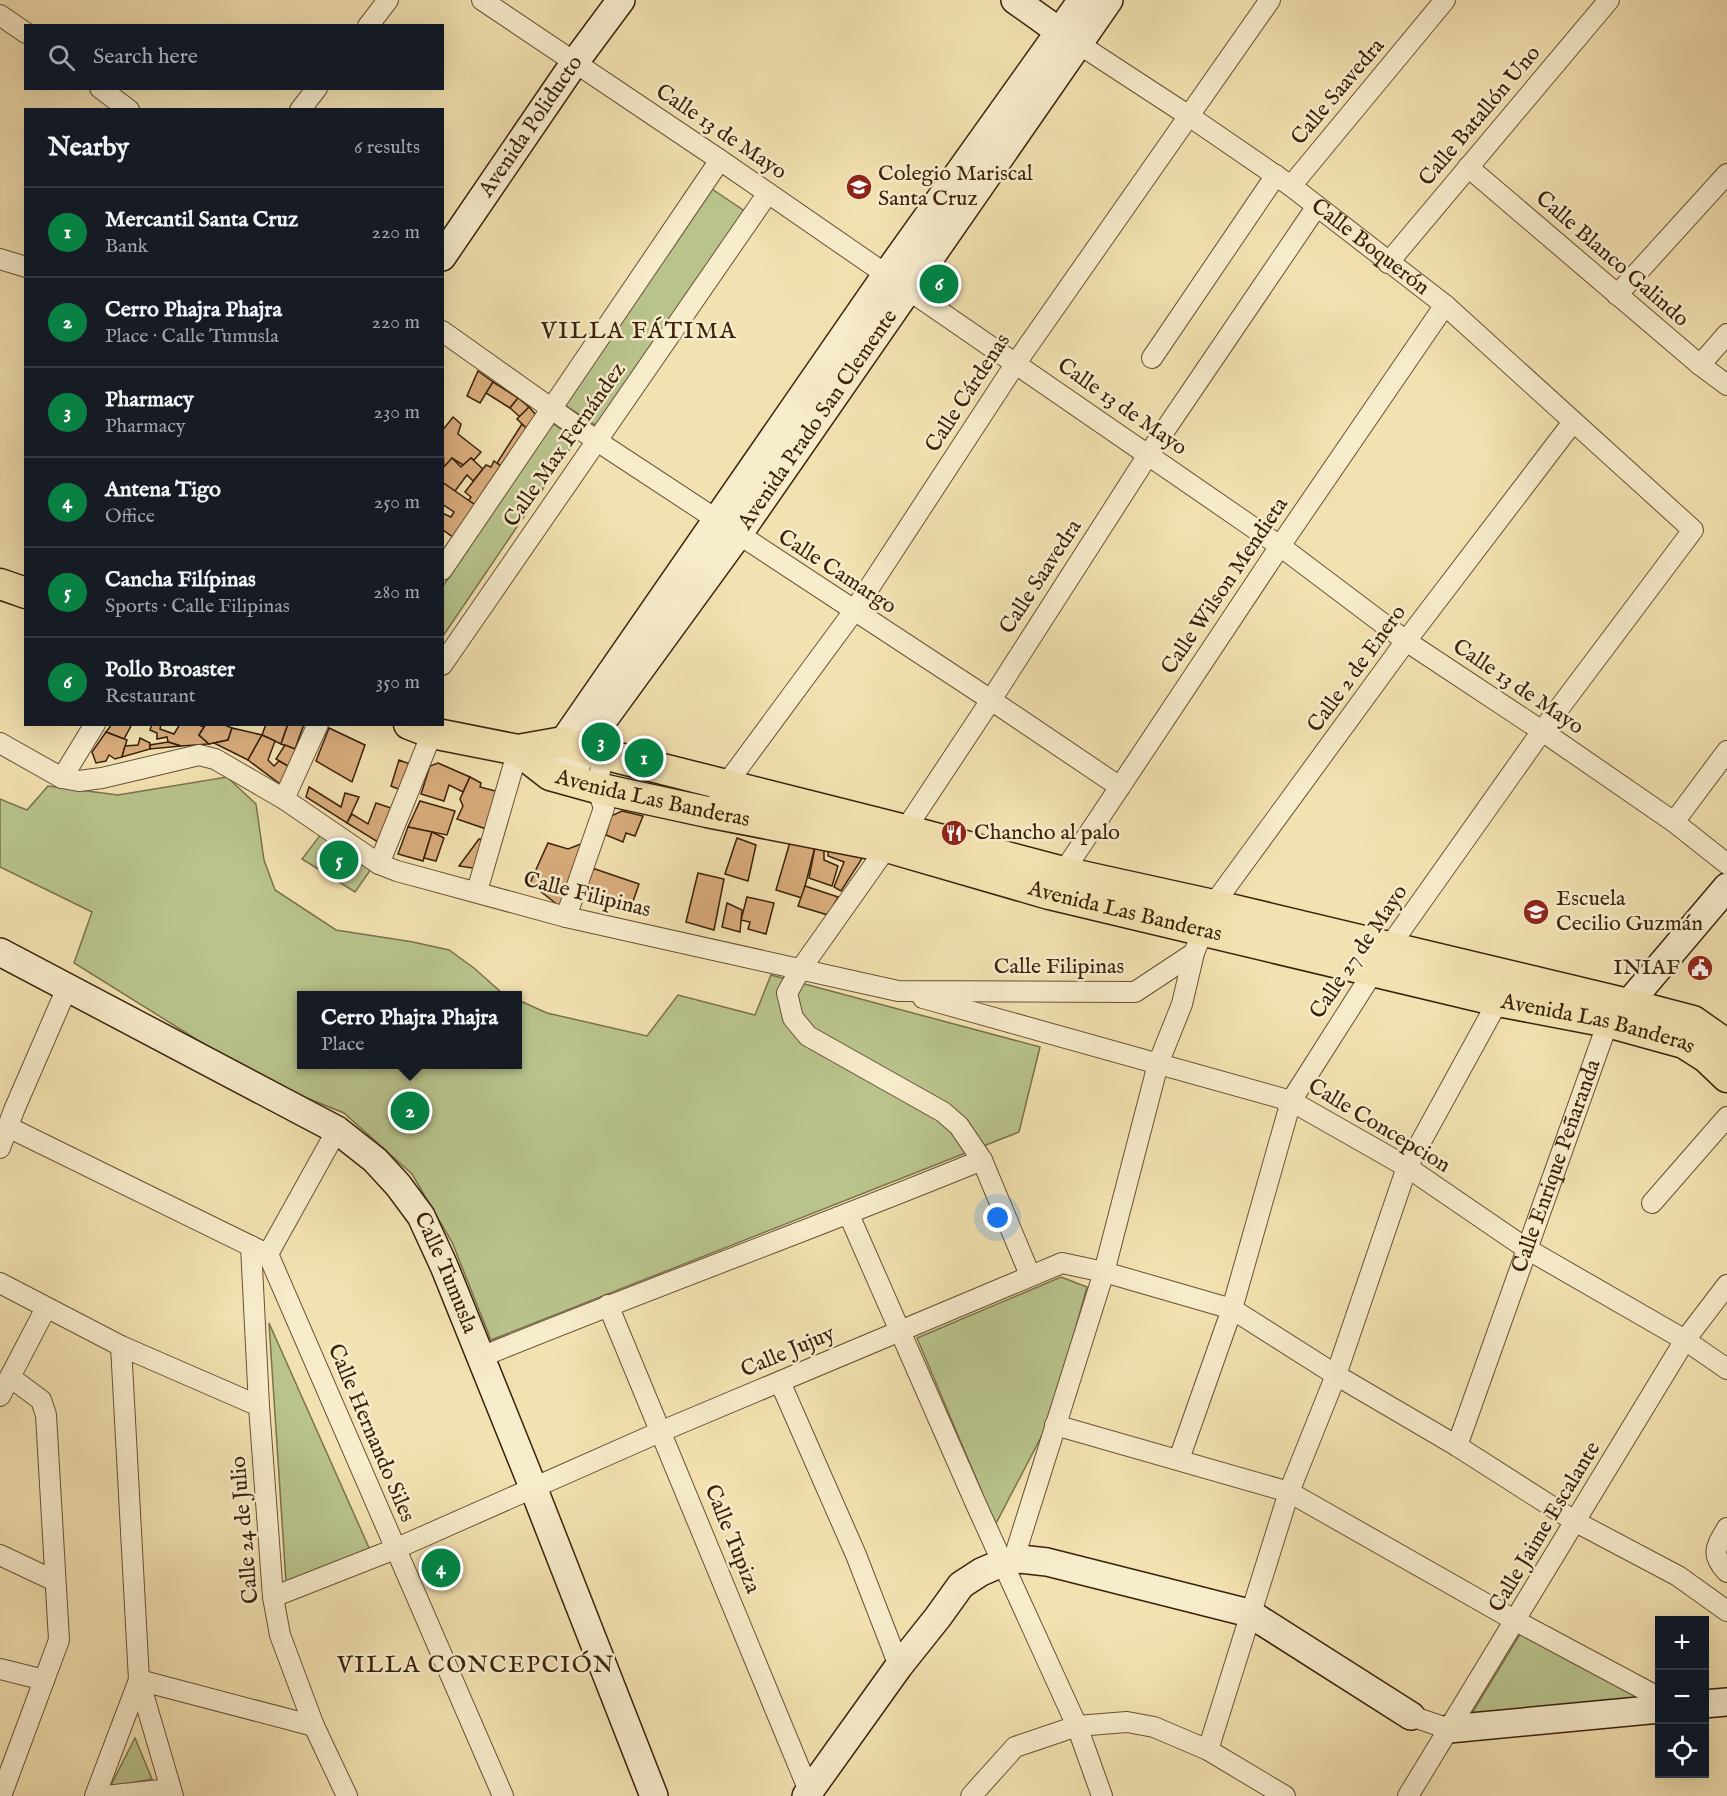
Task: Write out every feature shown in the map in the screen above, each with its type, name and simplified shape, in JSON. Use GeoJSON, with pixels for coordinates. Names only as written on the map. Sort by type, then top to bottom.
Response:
{"type":"FeatureCollection","features":[{"type":"Feature","properties":{"kind":"main road"},"geometry":{"type":"LineString","coordinates":[[0,584],[24,592]]}},
{"type":"Feature","properties":{"kind":"main road","name":"Avenida Las Banderas"},"geometry":{"type":"LineString","coordinates":[[420,729],[518,750],[583,748],[725,786],[896,838],[1056,883],[1203,930],[1380,959],[1504,989],[1618,1013],[1692,1021],[1727,1047]]}},
{"type":"Feature","properties":{"kind":"main road","name":"Avenida Las Banderas"},"geometry":{"type":"LineString","coordinates":[[518,750],[572,781],[707,812],[896,838]]}},
{"type":"Feature","properties":{"kind":"main road","name":"Avenida Las Banderas"},"geometry":{"type":"LineString","coordinates":[[1618,1013],[1684,1043],[1706,1057],[1727,1077]]}},
{"type":"Feature","properties":{"kind":"street"},"geometry":{"type":"LineString","coordinates":[[0,7],[7,0]]}},
{"type":"Feature","properties":{"kind":"street"},"geometry":{"type":"LineString","coordinates":[[370,24],[388,0]]}},
{"type":"Feature","properties":{"kind":"street","name":"Calle 13 de Mayo"},"geometry":{"type":"LineString","coordinates":[[482,0],[720,160],[1280,546],[1406,641],[1674,822],[1727,864]]}},
{"type":"Feature","properties":{"kind":"street","name":"Avenida Poliducto"},"geometry":{"type":"LineString","coordinates":[[444,254],[575,62],[621,0]]}},
{"type":"Feature","properties":{"kind":"street","name":"Calle Boquerón"},"geometry":{"type":"LineString","coordinates":[[1015,0],[1284,181],[1445,305],[1693,530]]}},
{"type":"Feature","properties":{"kind":"street","name":"Avenida Prado San Clemente"},"geometry":{"type":"LineString","coordinates":[[1070,38],[1082,0]]}},
{"type":"Feature","properties":{"kind":"street","name":"Avenida Prado San Clemente"},"geometry":{"type":"LineString","coordinates":[[572,781],[583,748],[728,527],[896,283],[1070,38],[1109,0]]}},
{"type":"Feature","properties":{"kind":"street","name":"Calle Cárdenas"},"geometry":{"type":"LineString","coordinates":[[707,812],[854,611],[1016,363],[1269,0]]}},
{"type":"Feature","properties":{"kind":"street","name":"Calle Saavedra"},"geometry":{"type":"LineString","coordinates":[[1152,358],[1284,181],[1445,0]]}},
{"type":"Feature","properties":{"kind":"street","name":"Calle Batallón Uno"},"geometry":{"type":"LineString","coordinates":[[1388,263],[1610,0]]}},
{"type":"Feature","properties":{"kind":"street"},"geometry":{"type":"LineString","coordinates":[[0,15],[24,32]]}},
{"type":"Feature","properties":{"kind":"street"},"geometry":{"type":"LineString","coordinates":[[103,90],[126,108]]}},
{"type":"Feature","properties":{"kind":"street"},"geometry":{"type":"LineString","coordinates":[[302,108],[315,90]]}},
{"type":"Feature","properties":{"kind":"street"},"geometry":{"type":"LineString","coordinates":[[444,567],[720,160]]}},
{"type":"Feature","properties":{"kind":"street","name":"Calle Blanco Galindo"},"geometry":{"type":"LineString","coordinates":[[1468,166],[1617,295],[1727,386]]}},
{"type":"Feature","properties":{"kind":"street"},"geometry":{"type":"LineString","coordinates":[[1617,295],[1727,174]]}},
{"type":"Feature","properties":{"kind":"street","name":"Calle Max Fernández"},"geometry":{"type":"LineString","coordinates":[[444,662],[768,193]]}},
{"type":"Feature","properties":{"kind":"street","name":"Calle Saavedra"},"geometry":{"type":"LineString","coordinates":[[1030,1275],[982,1160],[959,1126],[943,1112],[808,1036],[793,1018],[787,993],[800,970],[896,838],[991,700],[1148,455],[1317,206]]}},
{"type":"Feature","properties":{"kind":"street"},"geometry":{"type":"LineString","coordinates":[[0,259],[24,266]]}},
{"type":"Feature","properties":{"kind":"street","name":"Calle Wilson Mendieta"},"geometry":{"type":"LineString","coordinates":[[1056,883],[1280,546],[1445,305]]}},
{"type":"Feature","properties":{"kind":"street","name":"Calle Camargo"},"geometry":{"type":"LineString","coordinates":[[444,332],[597,441],[1120,787]]}},
{"type":"Feature","properties":{"kind":"street"},"geometry":{"type":"LineString","coordinates":[[1700,365],[1727,334]]}},
{"type":"Feature","properties":{"kind":"street","name":"Calle 2 de Enero"},"geometry":{"type":"LineString","coordinates":[[1203,930],[1406,641],[1573,422]]}},
{"type":"Feature","properties":{"kind":"street","name":"Calle 27 de Mayo"},"geometry":{"type":"LineString","coordinates":[[1179,1459],[1232,1309],[1291,1101],[1380,959],[1542,731],[1693,530]]}},
{"type":"Feature","properties":{"kind":"street"},"geometry":{"type":"LineString","coordinates":[[62,778],[94,726]]}},
{"type":"Feature","properties":{"kind":"street"},"geometry":{"type":"LineString","coordinates":[[284,799],[317,726]]}},
{"type":"Feature","properties":{"kind":"street"},"geometry":{"type":"LineString","coordinates":[[379,864],[420,729]]}},
{"type":"Feature","properties":{"kind":"street","name":"Calle Filipinas"},"geometry":{"type":"LineString","coordinates":[[0,743],[62,778],[80,781],[199,755],[215,759],[284,799],[379,864],[566,917],[898,991],[1135,992],[1203,930]]}},
{"type":"Feature","properties":{"kind":"street"},"geometry":{"type":"LineString","coordinates":[[477,891],[518,750]]}},
{"type":"Feature","properties":{"kind":"street"},"geometry":{"type":"LineString","coordinates":[[1674,822],[1727,751]]}},
{"type":"Feature","properties":{"kind":"street"},"geometry":{"type":"LineString","coordinates":[[566,917],[604,808],[572,781]]}},
{"type":"Feature","properties":{"kind":"street","name":"Calle Enrique Peñaranda"},"geometry":{"type":"LineString","coordinates":[[1457,1446],[1527,1249],[1618,1013],[1727,887]]}},
{"type":"Feature","properties":{"kind":"street"},"geometry":{"type":"LineString","coordinates":[[1008,1562],[1104,1272],[1158,1064],[1182,1004],[1203,930]]}},
{"type":"Feature","properties":{"kind":"street","name":"Calle Tumusla"},"geometry":{"type":"LineString","coordinates":[[0,952],[337,1130],[375,1160],[421,1216],[481,1357],[654,1796]]}},
{"type":"Feature","properties":{"kind":"street"},"geometry":{"type":"LineString","coordinates":[[0,1148],[7,1114],[67,988]]}},
{"type":"Feature","properties":{"kind":"street"},"geometry":{"type":"LineString","coordinates":[[1208,1750],[1289,1492],[1336,1375],[1407,1167],[1504,989]]}},
{"type":"Feature","properties":{"kind":"street","name":"Calle Concepcion"},"geometry":{"type":"LineString","coordinates":[[898,991],[1291,1101],[1407,1167],[1527,1249],[1685,1340],[1727,1369]]}},
{"type":"Feature","properties":{"kind":"street"},"geometry":{"type":"LineString","coordinates":[[7,1114],[260,1250],[337,1130]]}},
{"type":"Feature","properties":{"kind":"street"},"geometry":{"type":"LineString","coordinates":[[1652,1203],[1727,1117]]}},
{"type":"Feature","properties":{"kind":"street"},"geometry":{"type":"LineString","coordinates":[[481,1357],[609,1305],[849,1215],[982,1160]]}},
{"type":"Feature","properties":{"kind":"street"},"geometry":{"type":"LineString","coordinates":[[849,1215],[899,1331],[1008,1562],[1077,1726],[1102,1796]]}},
{"type":"Feature","properties":{"kind":"street","name":"Calle 24 de Julio"},"geometry":{"type":"LineString","coordinates":[[260,1250],[259,1406],[273,1597],[280,1635],[314,1726],[347,1796]]}},
{"type":"Feature","properties":{"kind":"street","name":"Calle Hernando Siles"},"geometry":{"type":"LineString","coordinates":[[260,1250],[503,1796]]}},
{"type":"Feature","properties":{"kind":"street","name":"Calle Jujuy"},"geometry":{"type":"LineString","coordinates":[[273,1597],[395,1549],[662,1431],[1030,1275],[1062,1263],[1104,1272]]}},
{"type":"Feature","properties":{"kind":"street"},"geometry":{"type":"LineString","coordinates":[[1104,1272],[1232,1309],[1336,1375],[1457,1446],[1576,1522],[1678,1576],[1727,1611]]}},
{"type":"Feature","properties":{"kind":"street"},"geometry":{"type":"LineString","coordinates":[[0,1283],[121,1346],[259,1406]]}},
{"type":"Feature","properties":{"kind":"street","name":"Calle Jaime Escalante"},"geometry":{"type":"LineString","coordinates":[[1408,1796],[1685,1340],[1727,1286]]}},
{"type":"Feature","properties":{"kind":"street","name":"Calle Tupiza"},"geometry":{"type":"LineString","coordinates":[[609,1305],[808,1794]]}},
{"type":"Feature","properties":{"kind":"street"},"geometry":{"type":"LineString","coordinates":[[0,1396],[46,1308]]}},
{"type":"Feature","properties":{"kind":"street"},"geometry":{"type":"LineString","coordinates":[[105,1796],[172,1792],[139,1680],[121,1346]]}},
{"type":"Feature","properties":{"kind":"street"},"geometry":{"type":"LineString","coordinates":[[1,1796],[59,1640],[46,1415],[41,1400],[10,1377]]}},
{"type":"Feature","properties":{"kind":"street"},"geometry":{"type":"LineString","coordinates":[[780,1382],[855,1555],[899,1666]]}},
{"type":"Feature","properties":{"kind":"street"},"geometry":{"type":"LineString","coordinates":[[1055,1425],[1289,1492],[1516,1621],[1655,1696]]}},
{"type":"Feature","properties":{"kind":"street"},"geometry":{"type":"LineString","coordinates":[[1727,1528],[1715,1549],[1716,1556],[1727,1572]]}},
{"type":"Feature","properties":{"kind":"street"},"geometry":{"type":"LineString","coordinates":[[0,1556],[55,1581]]}},
{"type":"Feature","properties":{"kind":"street"},"geometry":{"type":"LineString","coordinates":[[808,1794],[899,1666],[961,1585],[981,1572],[1020,1559],[1047,1562],[1250,1613],[1411,1716],[1449,1729],[1655,1709]]}},
{"type":"Feature","properties":{"kind":"street"},"geometry":{"type":"LineString","coordinates":[[0,1669],[44,1680]]}},
{"type":"Feature","properties":{"kind":"street"},"geometry":{"type":"LineString","coordinates":[[139,1680],[314,1726]]}},
{"type":"Feature","properties":{"kind":"street"},"geometry":{"type":"LineString","coordinates":[[94,1796],[139,1680]]}},
{"type":"Feature","properties":{"kind":"street"},"geometry":{"type":"LineString","coordinates":[[1709,1704],[1727,1702]]}},
{"type":"Feature","properties":{"kind":"street"},"geometry":{"type":"LineString","coordinates":[[971,1796],[1016,1747],[1077,1726],[1127,1722],[1154,1727],[1208,1750],[1286,1796]]}},
{"type":"Feature","properties":{"kind":"green space"},"geometry":{"type":"Polygon","coordinates":[[[712,189],[746,212],[598,427],[563,404],[712,189]]]}},
{"type":"Feature","properties":{"kind":"green space"},"geometry":{"type":"Polygon","coordinates":[[[552,423],[576,440],[444,635],[444,585],[552,423]]]}},
{"type":"Feature","properties":{"kind":"green space"},"geometry":{"type":"Polygon","coordinates":[[[227,777],[256,804],[264,860],[275,890],[336,930],[449,950],[500,991],[297,991],[297,1069],[522,1069],[522,1002],[547,1013],[647,1036],[678,995],[755,1015],[771,975],[1040,1047],[1019,1132],[491,1340],[452,1242],[412,1174],[344,1113],[262,1080],[74,963],[92,912],[0,867],[0,799],[27,810],[48,786],[118,795],[227,777]]]}},
{"type":"Feature","properties":{"kind":"green space"},"geometry":{"type":"Polygon","coordinates":[[[325,829],[376,862],[355,892],[302,859],[325,829]]]}},
{"type":"Feature","properties":{"kind":"green space"},"geometry":{"type":"Polygon","coordinates":[[[1061,1277],[1087,1287],[1050,1420],[992,1531],[981,1490],[917,1338],[1061,1277]]]}},
{"type":"Feature","properties":{"kind":"green space"},"geometry":{"type":"Polygon","coordinates":[[[269,1323],[370,1550],[286,1582],[269,1323]]]}},
{"type":"Feature","properties":{"kind":"green space"},"geometry":{"type":"Polygon","coordinates":[[[1525,1626],[1655,1696],[1655,1698],[1469,1718],[1525,1626]]]}},
{"type":"Feature","properties":{"kind":"green space"},"geometry":{"type":"Polygon","coordinates":[[[135,1738],[152,1779],[110,1787],[135,1738]]]}},
{"type":"Feature","properties":{"kind":"building"},"geometry":{"type":"Polygon","coordinates":[[[478,371],[493,382],[480,403],[467,396],[478,371]]]}},
{"type":"Feature","properties":{"kind":"building"},"geometry":{"type":"Polygon","coordinates":[[[493,382],[518,398],[510,408],[486,393],[493,382]]]}},
{"type":"Feature","properties":{"kind":"building"},"geometry":{"type":"Polygon","coordinates":[[[518,398],[529,407],[520,417],[510,408],[518,398]]]}},
{"type":"Feature","properties":{"kind":"building"},"geometry":{"type":"Polygon","coordinates":[[[529,407],[536,415],[530,432],[517,419],[529,407]]]}},
{"type":"Feature","properties":{"kind":"building"},"geometry":{"type":"Polygon","coordinates":[[[453,417],[461,424],[458,434],[481,452],[474,460],[471,458],[463,465],[452,458],[444,468],[444,428],[453,417]]]}},
{"type":"Feature","properties":{"kind":"building"},"geometry":{"type":"Polygon","coordinates":[[[522,424],[530,432],[506,470],[497,463],[522,424]]]}},
{"type":"Feature","properties":{"kind":"building"},"geometry":{"type":"Polygon","coordinates":[[[452,458],[461,467],[471,458],[483,469],[473,481],[467,475],[455,491],[444,483],[444,467],[452,458]]]}},
{"type":"Feature","properties":{"kind":"building"},"geometry":{"type":"Polygon","coordinates":[[[494,461],[509,472],[481,509],[468,501],[471,497],[465,492],[486,465],[491,467],[494,461]]]}},
{"type":"Feature","properties":{"kind":"building"},"geometry":{"type":"Polygon","coordinates":[[[444,483],[481,509],[458,541],[444,530],[444,514],[451,517],[454,512],[444,505],[444,483]]]}},
{"type":"Feature","properties":{"kind":"building"},"geometry":{"type":"Polygon","coordinates":[[[110,726],[131,726],[124,739],[106,732],[110,726]]]}},
{"type":"Feature","properties":{"kind":"building"},"geometry":{"type":"Polygon","coordinates":[[[151,726],[161,726],[160,729],[174,734],[179,726],[201,726],[204,727],[199,735],[209,744],[181,746],[168,742],[167,737],[157,739],[157,733],[150,730],[151,726]]]}},
{"type":"Feature","properties":{"kind":"building"},"geometry":{"type":"Polygon","coordinates":[[[205,726],[232,728],[228,740],[209,744],[199,735],[205,726]]]}},
{"type":"Feature","properties":{"kind":"building"},"geometry":{"type":"Polygon","coordinates":[[[265,726],[287,726],[281,744],[262,735],[265,726]]]}},
{"type":"Feature","properties":{"kind":"building"},"geometry":{"type":"Polygon","coordinates":[[[287,726],[303,726],[295,749],[281,744],[287,726]]]}},
{"type":"Feature","properties":{"kind":"building"},"geometry":{"type":"Polygon","coordinates":[[[232,728],[262,735],[248,760],[214,743],[228,740],[232,728]]]}},
{"type":"Feature","properties":{"kind":"building"},"geometry":{"type":"Polygon","coordinates":[[[329,728],[365,745],[352,782],[316,761],[329,728]]]}},
{"type":"Feature","properties":{"kind":"building"},"geometry":{"type":"Polygon","coordinates":[[[106,732],[127,740],[122,757],[115,759],[109,755],[106,761],[96,763],[92,752],[106,732]]]}},
{"type":"Feature","properties":{"kind":"building"},"geometry":{"type":"Polygon","coordinates":[[[262,735],[275,741],[268,760],[274,766],[279,761],[297,771],[288,790],[248,760],[262,735]]]}},
{"type":"Feature","properties":{"kind":"building"},"geometry":{"type":"Polygon","coordinates":[[[140,738],[150,743],[150,749],[122,757],[125,746],[138,745],[140,738]]]}},
{"type":"Feature","properties":{"kind":"building"},"geometry":{"type":"Polygon","coordinates":[[[299,741],[309,745],[297,771],[276,759],[285,745],[295,749],[299,741]]]}},
{"type":"Feature","properties":{"kind":"building"},"geometry":{"type":"Polygon","coordinates":[[[168,742],[181,746],[150,749],[150,745],[168,742]]]}},
{"type":"Feature","properties":{"kind":"building"},"geometry":{"type":"Polygon","coordinates":[[[399,760],[418,767],[408,793],[391,786],[399,760]]]}},
{"type":"Feature","properties":{"kind":"building"},"geometry":{"type":"Polygon","coordinates":[[[438,763],[470,777],[463,792],[449,785],[444,801],[421,794],[430,766],[438,763]]]}},
{"type":"Feature","properties":{"kind":"building"},"geometry":{"type":"Polygon","coordinates":[[[470,777],[481,783],[480,787],[503,793],[492,831],[457,819],[463,806],[460,799],[470,777]]]}},
{"type":"Feature","properties":{"kind":"building"},"geometry":{"type":"Polygon","coordinates":[[[309,787],[341,807],[345,793],[359,797],[347,823],[306,797],[309,787]]]}},
{"type":"Feature","properties":{"kind":"building"},"geometry":{"type":"Polygon","coordinates":[[[420,801],[455,811],[447,835],[408,827],[420,801]]]}},
{"type":"Feature","properties":{"kind":"building"},"geometry":{"type":"Polygon","coordinates":[[[376,803],[400,811],[386,847],[347,823],[352,814],[368,824],[376,803]]]}},
{"type":"Feature","properties":{"kind":"building"},"geometry":{"type":"Polygon","coordinates":[[[622,811],[643,816],[635,836],[626,833],[623,842],[606,835],[611,816],[622,811]]]}},
{"type":"Feature","properties":{"kind":"building"},"geometry":{"type":"Polygon","coordinates":[[[408,827],[432,832],[423,861],[398,854],[408,827]]]}},
{"type":"Feature","properties":{"kind":"building"},"geometry":{"type":"Polygon","coordinates":[[[432,832],[444,838],[436,861],[424,858],[432,832]]]}},
{"type":"Feature","properties":{"kind":"building"},"geometry":{"type":"Polygon","coordinates":[[[737,838],[756,845],[748,881],[725,874],[737,838]]]}},
{"type":"Feature","properties":{"kind":"building"},"geometry":{"type":"Polygon","coordinates":[[[479,839],[490,839],[479,869],[459,866],[479,839]]]}},
{"type":"Feature","properties":{"kind":"building"},"geometry":{"type":"Polygon","coordinates":[[[790,842],[815,847],[802,898],[776,890],[790,842]]]}},
{"type":"Feature","properties":{"kind":"building"},"geometry":{"type":"Polygon","coordinates":[[[548,843],[568,849],[581,844],[568,913],[530,883],[548,843]]]}},
{"type":"Feature","properties":{"kind":"building"},"geometry":{"type":"Polygon","coordinates":[[[815,847],[824,847],[824,860],[838,866],[832,886],[809,878],[815,847]]]}},
{"type":"Feature","properties":{"kind":"building"},"geometry":{"type":"Polygon","coordinates":[[[828,848],[863,857],[841,891],[834,887],[844,862],[828,856],[828,848]]]}},
{"type":"Feature","properties":{"kind":"building"},"geometry":{"type":"Polygon","coordinates":[[[595,869],[639,884],[630,910],[578,894],[581,875],[595,869]]]}},
{"type":"Feature","properties":{"kind":"building"},"geometry":{"type":"Polygon","coordinates":[[[698,873],[724,879],[714,930],[686,922],[698,873]]]}},
{"type":"Feature","properties":{"kind":"building"},"geometry":{"type":"Polygon","coordinates":[[[805,886],[838,897],[828,915],[798,906],[805,886]]]}},
{"type":"Feature","properties":{"kind":"building"},"geometry":{"type":"Polygon","coordinates":[[[747,897],[774,903],[766,934],[748,929],[750,922],[741,920],[747,897]]]}},
{"type":"Feature","properties":{"kind":"building"},"geometry":{"type":"Polygon","coordinates":[[[727,903],[742,910],[740,932],[722,927],[727,903]]]}},
{"type":"Feature","properties":{"kind":"place","name":"Colegio Mariscal Santa Cruz"},"geometry":{"type":"Point","coordinates":[859,187]}},
{"type":"Feature","properties":{"kind":"place","name":"Pollo Broaster"},"geometry":{"type":"Point","coordinates":[939,284]}},
{"type":"Feature","properties":{"kind":"place","name":"Pharmacy"},"geometry":{"type":"Point","coordinates":[601,742]}},
{"type":"Feature","properties":{"kind":"place","name":"Mercantil Santa Cruz"},"geometry":{"type":"Point","coordinates":[644,758]}},
{"type":"Feature","properties":{"kind":"place","name":"Chancho al palo"},"geometry":{"type":"Point","coordinates":[954,833]}},
{"type":"Feature","properties":{"kind":"place","name":"Cancha Filípinas"},"geometry":{"type":"Point","coordinates":[339,860]}},
{"type":"Feature","properties":{"kind":"place","name":"Escuela Cecilio Guzmán"},"geometry":{"type":"Point","coordinates":[1536,912]}},
{"type":"Feature","properties":{"kind":"place","name":"INIAF"},"geometry":{"type":"Point","coordinates":[1700,968]}},
{"type":"Feature","properties":{"kind":"place","name":"Cerro Phajra Phajra"},"geometry":{"type":"Point","coordinates":[410,1111]}},
{"type":"Feature","properties":{"kind":"place","name":"Antena Tigo"},"geometry":{"type":"Point","coordinates":[441,1568]}},
{"type":"Feature","properties":{"kind":"district","name":"VILLA FÁTIMA"},"geometry":{"type":"Point","coordinates":[639,331]}},
{"type":"Feature","properties":{"kind":"district","name":"VILLA CONCEPCIÓN"},"geometry":{"type":"Point","coordinates":[476,1665]}}]}
